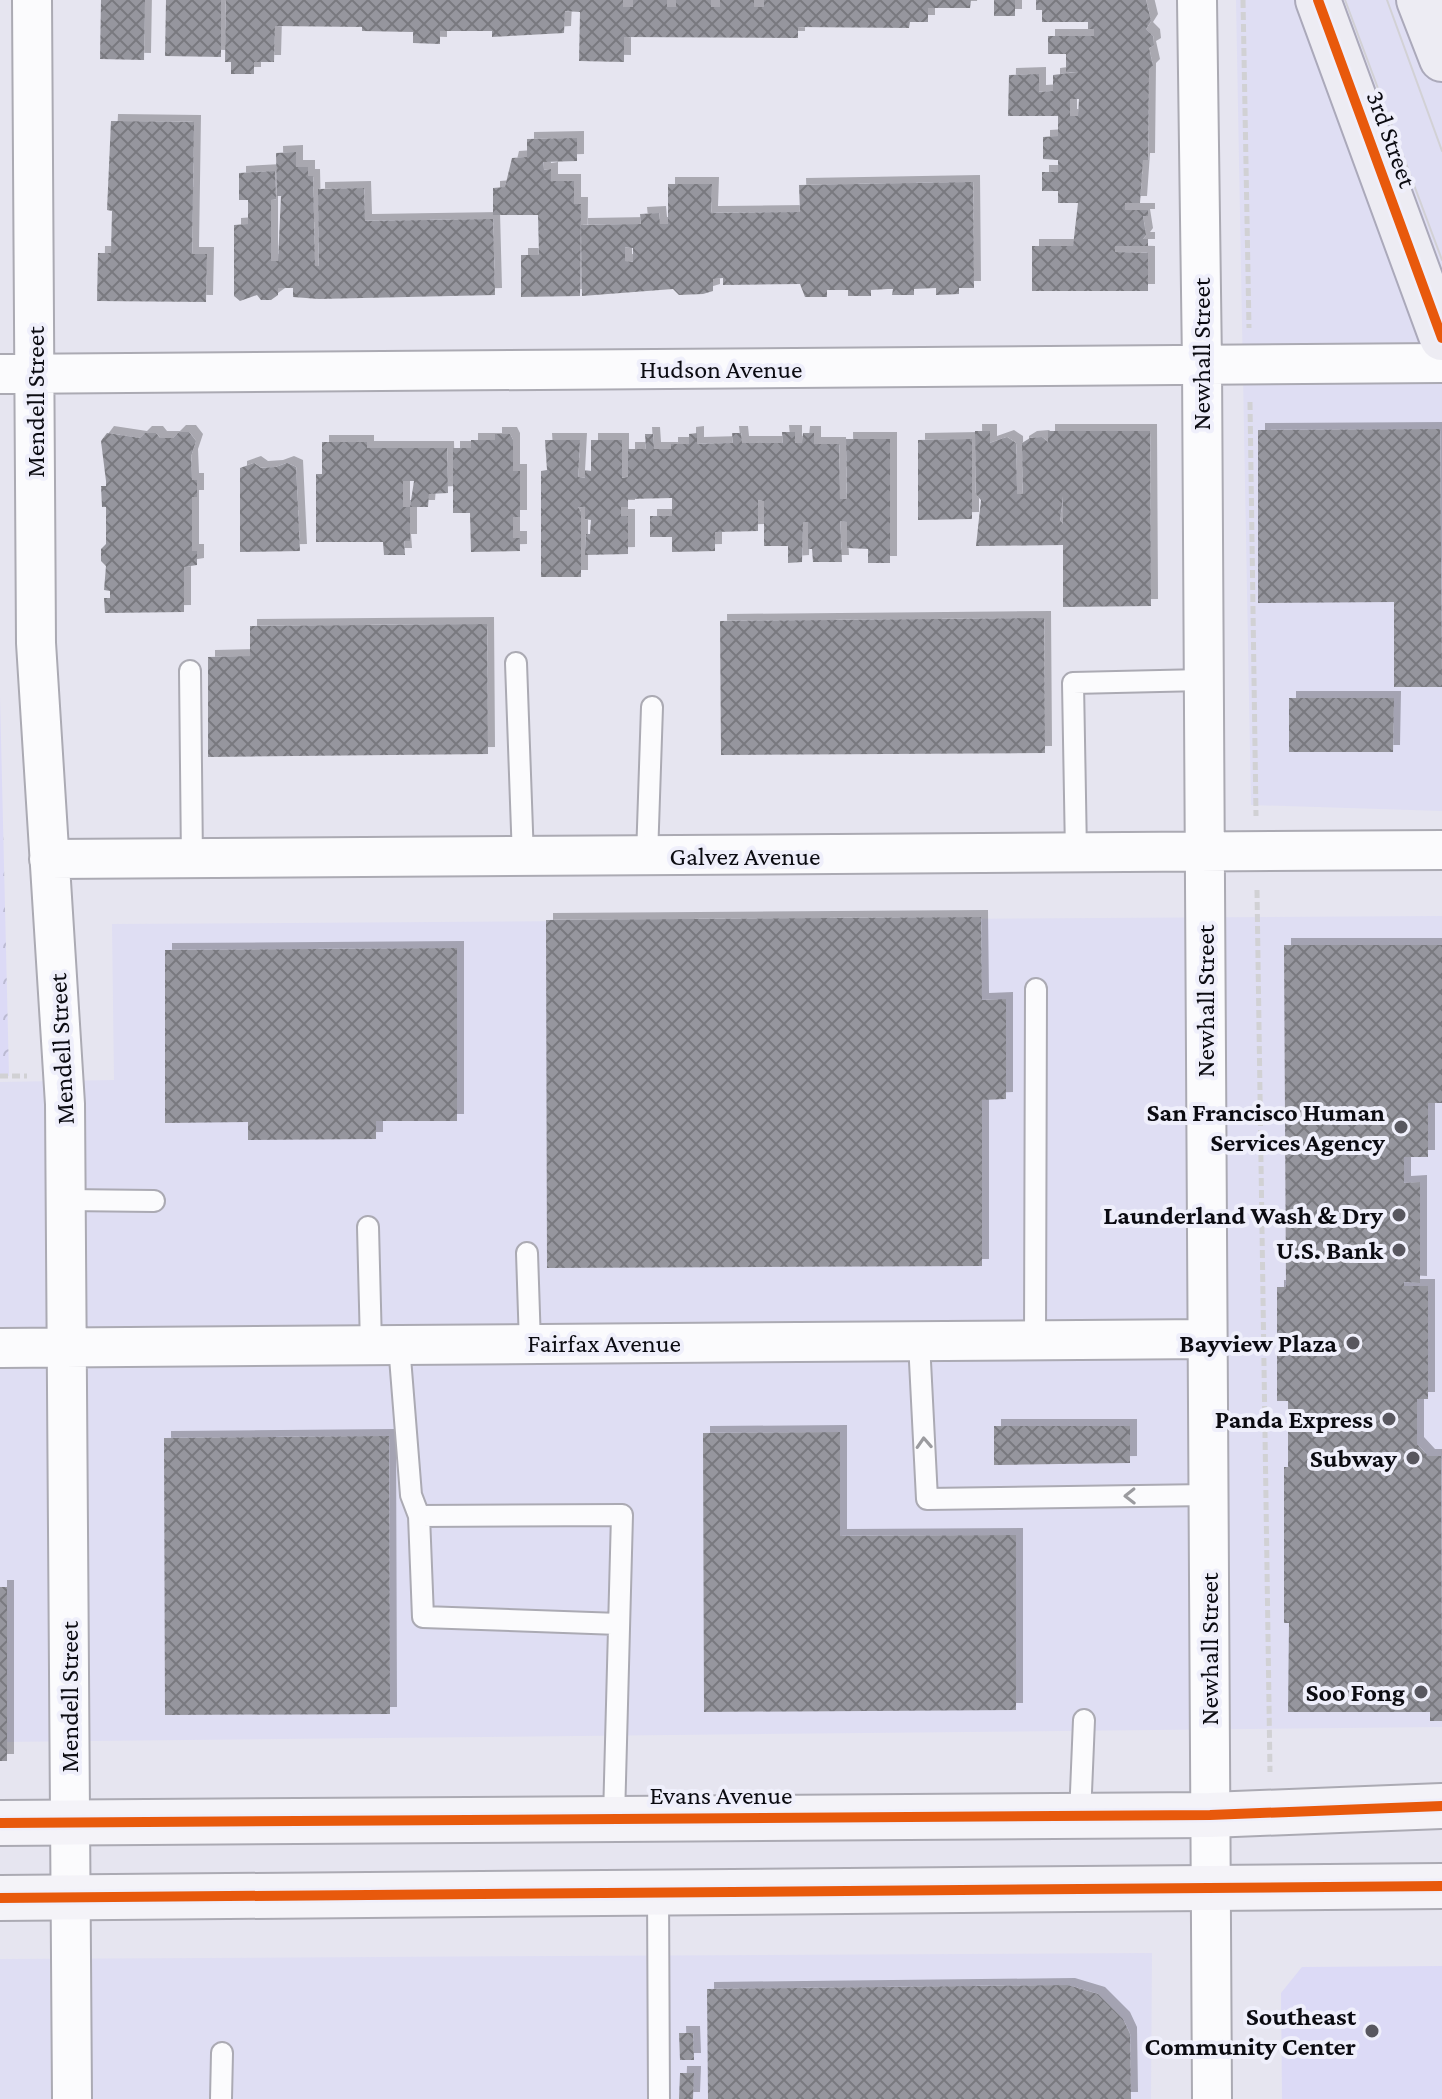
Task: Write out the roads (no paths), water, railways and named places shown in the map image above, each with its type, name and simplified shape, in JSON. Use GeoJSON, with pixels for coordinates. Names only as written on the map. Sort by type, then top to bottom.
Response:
{"type":"FeatureCollection","features":[{"type":"Feature","properties":{"kind":"main road","name":"3rd Street"},"geometry":{"type":"LineString","coordinates":[[1318,0],[1442,338]]}},
{"type":"Feature","properties":{"kind":"main road"},"geometry":{"type":"LineString","coordinates":[[1419,0],[1442,59]]}},
{"type":"Feature","properties":{"kind":"main road","name":"Evans Avenue"},"geometry":{"type":"LineString","coordinates":[[0,1823],[1210,1815],[1442,1806]]}},
{"type":"Feature","properties":{"kind":"main road"},"geometry":{"type":"LineString","coordinates":[[0,1898],[1442,1886]]}},
{"type":"Feature","properties":{"kind":"street","name":"Mendell Street"},"geometry":{"type":"LineString","coordinates":[[32,0],[17,374],[65,1104],[72,2099]]}},
{"type":"Feature","properties":{"kind":"street","name":"Newhall Street"},"geometry":{"type":"LineString","coordinates":[[1197,0],[1212,2099]]}},
{"type":"Feature","properties":{"kind":"street","name":"Hudson Avenue"},"geometry":{"type":"LineString","coordinates":[[17,374],[1442,363]]}},
{"type":"Feature","properties":{"kind":"street","name":"Galvez Avenue"},"geometry":{"type":"LineString","coordinates":[[49,859],[192,861],[1442,850]]}},
{"type":"Feature","properties":{"kind":"street","name":"Fairfax Avenue"},"geometry":{"type":"LineString","coordinates":[[0,1348],[1207,1339]]}},
{"type":"Feature","properties":{"kind":"lane"},"geometry":{"type":"LineString","coordinates":[[516,663],[523,858]]}},
{"type":"Feature","properties":{"kind":"lane"},"geometry":{"type":"LineString","coordinates":[[190,671],[192,861]]}},
{"type":"Feature","properties":{"kind":"lane"},"geometry":{"type":"LineString","coordinates":[[1076,853],[1073,683],[1203,680]]}},
{"type":"Feature","properties":{"kind":"lane"},"geometry":{"type":"LineString","coordinates":[[647,857],[652,707]]}},
{"type":"Feature","properties":{"kind":"lane"},"geometry":{"type":"LineString","coordinates":[[1035,1340],[1036,989]]}},
{"type":"Feature","properties":{"kind":"lane"},"geometry":{"type":"LineString","coordinates":[[66,1200],[154,1201]]}},
{"type":"Feature","properties":{"kind":"lane"},"geometry":{"type":"LineString","coordinates":[[368,1227],[411,1495],[419,1516],[423,1617],[619,1624]]}},
{"type":"Feature","properties":{"kind":"lane"},"geometry":{"type":"LineString","coordinates":[[527,1253],[530,1344]]}},
{"type":"Feature","properties":{"kind":"lane"},"geometry":{"type":"LineString","coordinates":[[919,1342],[927,1499],[1208,1495]]}},
{"type":"Feature","properties":{"kind":"lane"},"geometry":{"type":"LineString","coordinates":[[419,1516],[622,1515],[614,1818]]}},
{"type":"Feature","properties":{"kind":"lane"},"geometry":{"type":"LineString","coordinates":[[1080,1816],[1084,1720]]}},
{"type":"Feature","properties":{"kind":"lane"},"geometry":{"type":"LineString","coordinates":[[658,1891],[659,2099]]}},
{"type":"Feature","properties":{"kind":"lane"},"geometry":{"type":"LineString","coordinates":[[221,2099],[222,2053]]}},
{"type":"Feature","properties":{"kind":"tram line"},"geometry":{"type":"LineString","coordinates":[[1345,0],[1442,260]]}},
{"type":"Feature","properties":{"kind":"tram line"},"geometry":{"type":"LineString","coordinates":[[1387,0],[1442,151]]}},
{"type":"Feature","properties":{"kind":"place","name":"San Francisco Human Services Agency"},"geometry":{"type":"Point","coordinates":[1401,1127]}},
{"type":"Feature","properties":{"kind":"place","name":"Launderland Wash & Dry"},"geometry":{"type":"Point","coordinates":[1399,1215]}},
{"type":"Feature","properties":{"kind":"place","name":"U.S. Bank"},"geometry":{"type":"Point","coordinates":[1399,1250]}},
{"type":"Feature","properties":{"kind":"place","name":"Bayview Plaza"},"geometry":{"type":"Point","coordinates":[1353,1343]}},
{"type":"Feature","properties":{"kind":"place","name":"Panda Express"},"geometry":{"type":"Point","coordinates":[1389,1419]}},
{"type":"Feature","properties":{"kind":"place","name":"Subway"},"geometry":{"type":"Point","coordinates":[1413,1458]}},
{"type":"Feature","properties":{"kind":"place","name":"Soo Fong"},"geometry":{"type":"Point","coordinates":[1421,1692]}},
{"type":"Feature","properties":{"kind":"place","name":"Southeast Community Center"},"geometry":{"type":"Point","coordinates":[1372,2031]}}]}
